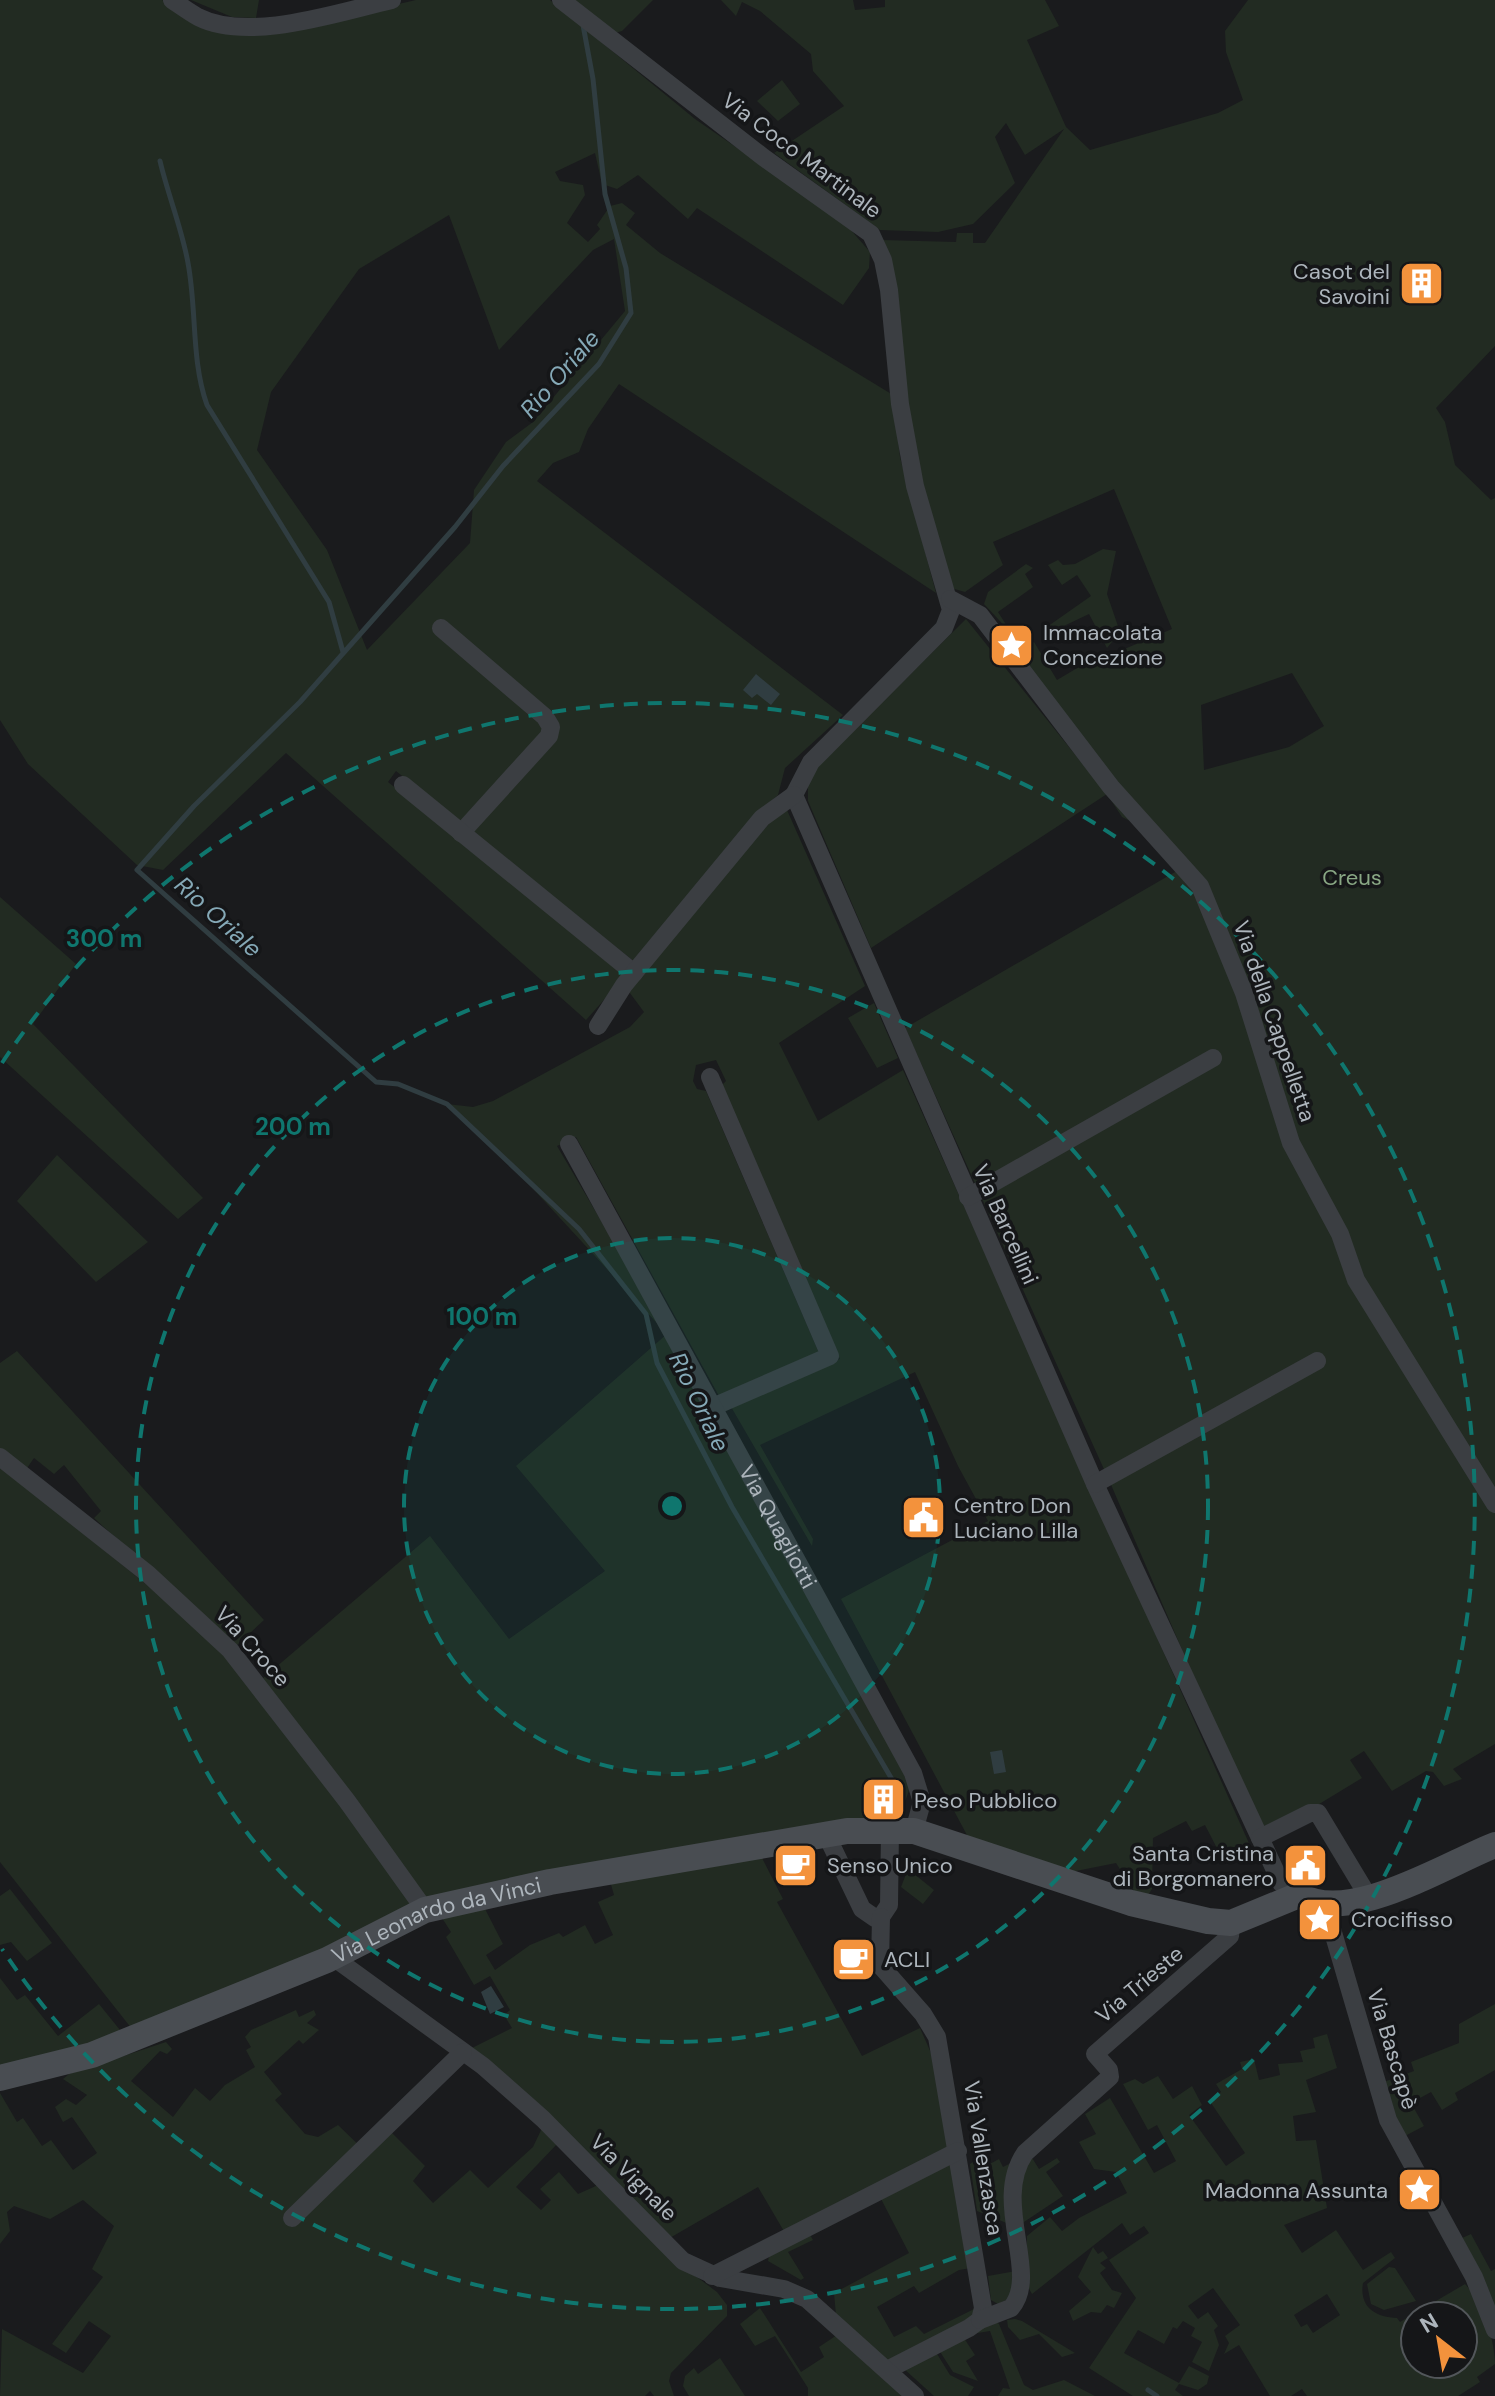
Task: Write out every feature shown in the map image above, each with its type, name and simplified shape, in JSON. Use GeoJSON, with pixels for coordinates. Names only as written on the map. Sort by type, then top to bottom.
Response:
{"type":"FeatureCollection","features":[{"type":"Feature","properties":{"kind":"street"},"geometry":{"type":"LineString","coordinates":[[172,0],[200,18],[233,26],[285,24],[392,0]]}},
{"type":"Feature","properties":{"kind":"street","name":"Via Coco Martinale"},"geometry":{"type":"LineString","coordinates":[[561,0],[763,157],[871,234],[883,260],[889,290],[900,404],[915,486],[950,599]]}},
{"type":"Feature","properties":{"kind":"street"},"geometry":{"type":"LineString","coordinates":[[598,1026],[634,973],[762,818],[794,795],[811,762],[944,628],[951,610],[950,599]]}},
{"type":"Feature","properties":{"kind":"street","name":"Via della Cappelletta"},"geometry":{"type":"LineString","coordinates":[[950,599],[980,615],[1111,787],[1200,886],[1244,993],[1291,1143],[1340,1234],[1356,1280],[1495,1504]]}},
{"type":"Feature","properties":{"kind":"street"},"geometry":{"type":"LineString","coordinates":[[441,628],[545,717],[551,727],[549,736],[461,833]]}},
{"type":"Feature","properties":{"kind":"street"},"geometry":{"type":"LineString","coordinates":[[403,785],[634,973]]}},
{"type":"Feature","properties":{"kind":"street","name":"Via Barcellini"},"geometry":{"type":"LineString","coordinates":[[794,795],[1095,1484],[1281,1883],[1299,1895]]}},
{"type":"Feature","properties":{"kind":"street"},"geometry":{"type":"LineString","coordinates":[[968,1197],[1213,1058]]}},
{"type":"Feature","properties":{"kind":"street"},"geometry":{"type":"LineString","coordinates":[[710,1077],[830,1356],[715,1406]]}},
{"type":"Feature","properties":{"kind":"street","name":"Via Quagliotti"},"geometry":{"type":"LineString","coordinates":[[569,1144],[913,1773],[922,1802],[902,1830],[889,1905],[881,1917]]}},
{"type":"Feature","properties":{"kind":"street"},"geometry":{"type":"LineString","coordinates":[[1095,1484],[1317,1361]]}},
{"type":"Feature","properties":{"kind":"street","name":"Via Croce"},"geometry":{"type":"LineString","coordinates":[[0,1457],[148,1574],[230,1650],[347,1801],[425,1910]]}},
{"type":"Feature","properties":{"kind":"street"},"geometry":{"type":"LineString","coordinates":[[1260,1838],[1310,1813],[1318,1813],[1368,1896]]}},
{"type":"Feature","properties":{"kind":"street"},"geometry":{"type":"LineString","coordinates":[[902,1830],[1131,1903],[1208,1921],[1231,1923],[1299,1895],[1325,1905],[1396,1890],[1495,1845]]}},
{"type":"Feature","properties":{"kind":"street","name":"Via Leonardo da Vinci"},"geometry":{"type":"LineString","coordinates":[[0,2078],[92,2055],[333,1957],[425,1910],[550,1882],[826,1834],[902,1830]]}},
{"type":"Feature","properties":{"kind":"street"},"geometry":{"type":"LineString","coordinates":[[826,1834],[862,1909],[871,1917],[881,1917]]}},
{"type":"Feature","properties":{"kind":"street","name":"Via Bascapè"},"geometry":{"type":"LineString","coordinates":[[1325,1905],[1388,2120],[1474,2277],[1495,2330]]}},
{"type":"Feature","properties":{"kind":"street","name":"Via Vallenzasca"},"geometry":{"type":"LineString","coordinates":[[881,1917],[880,1965],[923,2014],[937,2037],[983,2308],[980,2320]]}},
{"type":"Feature","properties":{"kind":"street","name":"Via Trieste"},"geometry":{"type":"LineString","coordinates":[[980,2320],[1011,2308],[1022,2283],[1011,2204],[1016,2166],[1025,2153],[1110,2077],[1109,2070],[1095,2054],[1230,1936],[1231,1923]]}},
{"type":"Feature","properties":{"kind":"street","name":"Via Vignale"},"geometry":{"type":"LineString","coordinates":[[333,1957],[463,2052],[543,2119],[683,2261],[712,2276],[784,2289],[807,2299],[915,2396]]}},
{"type":"Feature","properties":{"kind":"street"},"geometry":{"type":"LineString","coordinates":[[292,2218],[463,2052]]}},
{"type":"Feature","properties":{"kind":"street"},"geometry":{"type":"LineString","coordinates":[[712,2276],[958,2151]]}},
{"type":"Feature","properties":{"kind":"street"},"geometry":{"type":"LineString","coordinates":[[887,2370],[980,2320]]}},
{"type":"Feature","properties":{"kind":"green space"},"geometry":{"type":"Polygon","coordinates":[[[0,0],[162,0],[198,22],[286,30],[416,0],[550,0],[695,119],[843,221],[870,252],[869,268],[843,305],[697,208],[688,219],[638,175],[617,189],[602,184],[595,153],[555,172],[560,181],[583,185],[585,195],[567,223],[588,242],[600,229],[597,225],[610,206],[622,203],[635,213],[626,225],[660,253],[893,395],[900,457],[936,593],[619,384],[588,429],[579,452],[553,463],[537,481],[843,715],[785,768],[778,795],[760,811],[636,963],[396,771],[388,782],[628,973],[586,1020],[286,753],[163,870],[137,865],[28,764],[0,720],[0,0]],[[449,215],[359,269],[271,392],[257,450],[327,550],[367,650],[470,543],[474,490],[506,442],[533,422],[625,311],[614,239],[593,250],[499,350],[449,215]]]}},
{"type":"Feature","properties":{"kind":"green space"},"geometry":{"type":"Polygon","coordinates":[[[191,0],[259,0],[256,18],[232,17],[191,0]]]}},
{"type":"Feature","properties":{"kind":"green space"},"geometry":{"type":"Polygon","coordinates":[[[572,0],[653,0],[622,31],[615,33],[572,0]]]}},
{"type":"Feature","properties":{"kind":"green space","name":"Creus"},"geometry":{"type":"Polygon","coordinates":[[[721,0],[853,0],[855,10],[885,7],[885,0],[1045,0],[1059,26],[1027,40],[1066,127],[1090,150],[1218,113],[1243,100],[1226,52],[1225,31],[1248,0],[1495,0],[1495,346],[1436,408],[1445,422],[1455,465],[1491,500],[1495,498],[1495,1744],[1453,1769],[1462,1779],[1444,1786],[1433,1772],[1426,1771],[1392,1791],[1364,1751],[1350,1760],[1362,1778],[1306,1812],[1261,1833],[1112,1487],[905,1028],[1182,868],[1148,830],[1122,817],[1107,794],[871,948],[808,801],[808,783],[819,765],[966,619],[1106,793],[1017,652],[1034,642],[1057,680],[1089,661],[1104,666],[1122,650],[1172,629],[1114,489],[993,542],[1003,565],[965,592],[951,588],[918,488],[882,240],[956,242],[957,233],[973,233],[973,243],[985,243],[1064,129],[1025,155],[1006,123],[995,137],[1015,183],[973,224],[938,232],[880,230],[774,153],[844,106],[813,71],[811,54],[760,11],[742,2],[736,16],[721,0]],[[1292,673],[1201,705],[1204,770],[1289,747],[1324,726],[1292,673]]]}},
{"type":"Feature","properties":{"kind":"green space"},"geometry":{"type":"Polygon","coordinates":[[[782,80],[800,104],[778,121],[757,101],[782,80]]]}},
{"type":"Feature","properties":{"kind":"green space"},"geometry":{"type":"Polygon","coordinates":[[[1103,549],[1116,551],[1107,594],[1120,632],[1107,648],[1089,614],[1047,634],[1044,629],[1091,596],[1077,575],[1062,585],[1048,565],[1058,560],[1063,565],[1075,564],[1103,549]]]}},
{"type":"Feature","properties":{"kind":"green space"},"geometry":{"type":"Polygon","coordinates":[[[1026,564],[1033,568],[1025,574],[1033,587],[998,612],[1012,634],[984,604],[988,592],[1026,564]]]}},
{"type":"Feature","properties":{"kind":"green space"},"geometry":{"type":"Polygon","coordinates":[[[787,810],[865,986],[779,1043],[818,1121],[903,1070],[1252,1850],[1223,1860],[1205,1825],[1192,1831],[1186,1821],[1153,1838],[1152,1889],[1146,1898],[1138,1897],[1116,1863],[1056,1875],[976,1852],[841,1599],[988,1521],[958,1466],[915,1372],[760,1445],[813,1539],[812,1546],[730,1405],[840,1359],[721,1086],[726,1081],[716,1060],[696,1065],[693,1081],[697,1089],[706,1091],[819,1353],[719,1396],[576,1137],[557,1146],[711,1407],[910,1785],[906,1798],[897,1811],[879,1821],[425,1899],[262,1679],[430,1536],[509,1639],[605,1571],[516,1466],[667,1334],[499,1152],[447,1104],[473,1107],[493,1101],[630,1027],[644,1012],[624,985],[776,816],[787,810]]]}},
{"type":"Feature","properties":{"kind":"green space"},"geometry":{"type":"Polygon","coordinates":[[[0,897],[76,964],[33,1024],[203,1198],[178,1219],[0,1057],[0,897]]]}},
{"type":"Feature","properties":{"kind":"green space"},"geometry":{"type":"Polygon","coordinates":[[[874,1003],[898,1058],[877,1068],[848,1018],[874,1003]]]}},
{"type":"Feature","properties":{"kind":"green space"},"geometry":{"type":"Polygon","coordinates":[[[57,1155],[148,1242],[96,1282],[17,1201],[57,1155]]]}},
{"type":"Feature","properties":{"kind":"green space"},"geometry":{"type":"Polygon","coordinates":[[[17,1351],[264,1620],[235,1647],[94,1518],[101,1511],[64,1465],[54,1474],[34,1458],[25,1471],[0,1450],[0,1363],[17,1351]]]}},
{"type":"Feature","properties":{"kind":"green space"},"geometry":{"type":"Polygon","coordinates":[[[0,1466],[230,1652],[418,1905],[329,1950],[132,2029],[0,1862],[0,1466]]]}},
{"type":"Feature","properties":{"kind":"green space"},"geometry":{"type":"Polygon","coordinates":[[[760,1854],[783,1899],[777,1902],[862,2056],[920,2028],[942,2078],[952,2150],[785,2233],[758,2187],[668,2239],[470,2049],[512,2028],[504,2015],[510,2010],[490,1976],[474,1985],[446,1937],[451,1932],[442,1918],[484,1907],[503,1944],[486,1955],[495,1970],[530,1945],[559,1933],[563,1937],[585,1925],[595,1944],[613,1935],[598,1902],[614,1895],[610,1881],[760,1854]]]}},
{"type":"Feature","properties":{"kind":"green space"},"geometry":{"type":"Polygon","coordinates":[[[908,1869],[934,1890],[923,1904],[901,1887],[908,1869]]]}},
{"type":"Feature","properties":{"kind":"green space"},"geometry":{"type":"Polygon","coordinates":[[[10,1889],[52,1943],[27,1961],[11,1942],[0,1945],[0,1896],[10,1889]]]}},
{"type":"Feature","properties":{"kind":"green space"},"geometry":{"type":"Polygon","coordinates":[[[0,1978],[17,2000],[25,1995],[58,2036],[99,2004],[124,2035],[0,2070],[0,1978]]]}},
{"type":"Feature","properties":{"kind":"green space"},"geometry":{"type":"Polygon","coordinates":[[[1495,2004],[1495,2070],[1455,2093],[1458,2100],[1442,2110],[1431,2092],[1411,2103],[1424,2126],[1405,2136],[1378,2084],[1414,2071],[1411,2062],[1459,2043],[1459,2024],[1495,2004]]]}},
{"type":"Feature","properties":{"kind":"green space"},"geometry":{"type":"Polygon","coordinates":[[[296,2010],[299,2017],[314,2010],[316,2015],[307,2023],[319,2030],[303,2044],[299,2040],[264,2072],[282,2094],[275,2100],[305,2134],[318,2137],[338,2125],[368,2154],[392,2133],[425,2166],[413,2181],[433,2203],[470,2170],[488,2188],[533,2147],[543,2126],[558,2143],[516,2187],[541,2210],[551,2200],[540,2189],[559,2172],[578,2194],[598,2185],[682,2266],[717,2292],[727,2305],[727,2316],[671,2373],[669,2381],[674,2396],[654,2396],[650,2391],[645,2396],[0,2396],[2,2329],[83,2373],[111,2336],[89,2321],[66,2353],[52,2344],[103,2277],[92,2269],[114,2226],[83,2200],[50,2219],[14,2206],[7,2212],[10,2231],[0,2244],[0,2093],[17,2122],[23,2118],[42,2146],[51,2140],[73,2170],[97,2153],[72,2117],[63,2122],[55,2107],[66,2099],[76,2105],[87,2095],[63,2079],[69,2074],[166,2042],[172,2049],[167,2054],[160,2051],[131,2081],[173,2117],[195,2088],[210,2101],[225,2085],[255,2067],[246,2050],[251,2047],[245,2037],[251,2030],[296,2010]]]}},
{"type":"Feature","properties":{"kind":"green space"},"geometry":{"type":"Polygon","coordinates":[[[1327,2034],[1337,2068],[1306,2080],[1316,2112],[1293,2116],[1296,2141],[1316,2140],[1327,2208],[1284,2225],[1302,2253],[1336,2230],[1363,2270],[1391,2252],[1395,2258],[1363,2283],[1362,2291],[1370,2309],[1399,2321],[1399,2380],[1480,2382],[1458,2396],[1307,2396],[1302,2389],[1291,2396],[1270,2396],[1239,2345],[1224,2354],[1229,2343],[1225,2336],[1240,2325],[1213,2288],[1188,2306],[1198,2319],[1208,2312],[1218,2326],[1214,2330],[1219,2345],[1209,2371],[1192,2362],[1202,2342],[1191,2336],[1195,2328],[1183,2321],[1177,2329],[1173,2327],[1164,2344],[1138,2330],[1124,2353],[1179,2383],[1189,2366],[1209,2376],[1207,2384],[1198,2390],[1179,2384],[1175,2390],[1183,2396],[1133,2396],[1089,2368],[1136,2298],[1109,2260],[1149,2233],[1144,2226],[1130,2235],[1122,2223],[1032,2294],[1027,2285],[1027,2236],[1050,2217],[1062,2231],[1079,2218],[1127,2193],[1116,2172],[1094,2169],[1079,2142],[1096,2134],[1085,2114],[1110,2098],[1154,2173],[1176,2161],[1157,2125],[1148,2130],[1123,2084],[1135,2079],[1143,2084],[1158,2076],[1173,2099],[1192,2086],[1202,2105],[1189,2115],[1226,2166],[1245,2153],[1209,2100],[1221,2092],[1216,2084],[1242,2069],[1240,2062],[1254,2059],[1259,2080],[1280,2075],[1278,2064],[1303,2062],[1300,2051],[1315,2048],[1313,2038],[1327,2034]],[[1327,2294],[1294,2315],[1301,2327],[1307,2324],[1313,2333],[1340,2315],[1327,2294]]]}},
{"type":"Feature","properties":{"kind":"green space"},"geometry":{"type":"Polygon","coordinates":[[[1029,2153],[1039,2169],[1057,2158],[1060,2162],[1046,2172],[1063,2196],[1018,2226],[1015,2206],[1029,2153]]]}},
{"type":"Feature","properties":{"kind":"green space"},"geometry":{"type":"Polygon","coordinates":[[[999,2159],[1003,2167],[1015,2161],[1009,2224],[977,2211],[970,2164],[974,2161],[980,2177],[986,2166],[999,2159]]]}},
{"type":"Feature","properties":{"kind":"green space"},"geometry":{"type":"Polygon","coordinates":[[[952,2162],[971,2268],[959,2270],[919,2293],[914,2286],[877,2307],[894,2337],[916,2326],[924,2334],[978,2307],[979,2317],[889,2364],[836,2315],[834,2293],[909,2253],[879,2195],[952,2162]]]}},
{"type":"Feature","properties":{"kind":"green space"},"geometry":{"type":"Polygon","coordinates":[[[809,2233],[813,2240],[788,2252],[804,2278],[801,2280],[768,2261],[770,2252],[809,2233]]]}},
{"type":"Feature","properties":{"kind":"green space"},"geometry":{"type":"Polygon","coordinates":[[[1471,2234],[1491,2271],[1495,2269],[1495,2313],[1460,2239],[1471,2234]]]}},
{"type":"Feature","properties":{"kind":"green space"},"geometry":{"type":"Polygon","coordinates":[[[1093,2247],[1098,2254],[1103,2251],[1108,2258],[1100,2263],[1106,2268],[1100,2273],[1112,2290],[1122,2293],[1114,2308],[1107,2305],[1101,2313],[1091,2312],[1073,2321],[1069,2311],[1091,2292],[1078,2277],[1093,2247]]]}},
{"type":"Feature","properties":{"kind":"green space"},"geometry":{"type":"Polygon","coordinates":[[[1389,2267],[1395,2268],[1415,2300],[1399,2300],[1399,2306],[1384,2310],[1371,2304],[1367,2284],[1389,2267]]]}},
{"type":"Feature","properties":{"kind":"green space"},"geometry":{"type":"Polygon","coordinates":[[[1016,2271],[1010,2298],[998,2304],[991,2300],[988,2276],[1016,2271]]]}},
{"type":"Feature","properties":{"kind":"green space"},"geometry":{"type":"Polygon","coordinates":[[[1465,2284],[1477,2300],[1438,2300],[1465,2284]]]}},
{"type":"Feature","properties":{"kind":"green space"},"geometry":{"type":"Polygon","coordinates":[[[1479,2305],[1493,2344],[1495,2364],[1479,2376],[1479,2305]]]}},
{"type":"Feature","properties":{"kind":"green space"},"geometry":{"type":"Polygon","coordinates":[[[760,2308],[801,2372],[824,2357],[819,2347],[837,2335],[902,2396],[808,2396],[808,2388],[775,2336],[755,2346],[740,2324],[760,2308]]]}},
{"type":"Feature","properties":{"kind":"green space"},"geometry":{"type":"Polygon","coordinates":[[[992,2318],[999,2324],[1024,2385],[1033,2390],[1064,2380],[1095,2396],[998,2396],[1003,2388],[1010,2389],[990,2331],[978,2333],[977,2329],[992,2318]]]}},
{"type":"Feature","properties":{"kind":"green space"},"geometry":{"type":"Polygon","coordinates":[[[1015,2319],[1075,2353],[1062,2357],[1039,2334],[1020,2340],[1008,2327],[1007,2320],[1015,2319]]]}},
{"type":"Feature","properties":{"kind":"green space"},"geometry":{"type":"Polygon","coordinates":[[[962,2335],[975,2355],[966,2361],[978,2381],[953,2372],[937,2347],[962,2335]]]}},
{"type":"Feature","properties":{"kind":"green space"},"geometry":{"type":"Polygon","coordinates":[[[934,2349],[950,2375],[974,2387],[968,2396],[934,2396],[903,2368],[934,2349]]]}},
{"type":"Feature","properties":{"kind":"green space"},"geometry":{"type":"Polygon","coordinates":[[[720,2358],[745,2396],[689,2396],[683,2386],[685,2376],[694,2368],[698,2374],[720,2358]]]}},
{"type":"Feature","properties":{"kind":"shaded area"},"geometry":{"type":"Polygon","coordinates":[[[756,674],[780,694],[771,705],[757,694],[752,698],[743,690],[756,674]]]}},
{"type":"Feature","properties":{"kind":"shaded area"},"geometry":{"type":"Polygon","coordinates":[[[1002,1750],[1006,1772],[994,1774],[990,1752],[1002,1750]]]}},
{"type":"Feature","properties":{"kind":"shaded area"},"geometry":{"type":"Polygon","coordinates":[[[491,1986],[504,2007],[490,2014],[481,1992],[491,1986]]]}},
{"type":"Feature","properties":{"kind":"waterway","name":"Rio Oriale"},"geometry":{"type":"LineString","coordinates":[[583,25],[593,79],[605,194],[626,268],[631,313],[599,364],[503,466],[455,527],[300,702],[194,806],[137,870],[376,1082],[398,1084],[447,1104],[579,1229],[646,1314],[657,1363],[732,1507],[900,1793]]}},
{"type":"Feature","properties":{"kind":"waterway"},"geometry":{"type":"LineString","coordinates":[[160,161],[188,263],[196,353],[207,405],[329,602],[343,652]]}},
{"type":"Feature","properties":{"kind":"waterway","name":"Rio Oriale"},"geometry":{"type":"LineString","coordinates":[[1148,2390],[1157,2396]]}},
{"type":"Feature","properties":{"kind":"place","name":"Casot del Savoini"},"geometry":{"type":"Point","coordinates":[1421,284]}},
{"type":"Feature","properties":{"kind":"place","name":"Immacolata Concezione"},"geometry":{"type":"Point","coordinates":[1012,645]}},
{"type":"Feature","properties":{"kind":"place","name":"Centro Don Luciano Lilla"},"geometry":{"type":"Point","coordinates":[923,1518]}},
{"type":"Feature","properties":{"kind":"place","name":"Peso Pubblico"},"geometry":{"type":"Point","coordinates":[883,1800]}},
{"type":"Feature","properties":{"kind":"place","name":"Senso Unico"},"geometry":{"type":"Point","coordinates":[796,1865]}},
{"type":"Feature","properties":{"kind":"place","name":"Santa Cristina di Borgomanero"},"geometry":{"type":"Point","coordinates":[1305,1866]}},
{"type":"Feature","properties":{"kind":"place","name":"Crocifisso"},"geometry":{"type":"Point","coordinates":[1320,1919]}},
{"type":"Feature","properties":{"kind":"place","name":"ACLI"},"geometry":{"type":"Point","coordinates":[853,1959]}},
{"type":"Feature","properties":{"kind":"place","name":"Madonna Assunta"},"geometry":{"type":"Point","coordinates":[1419,2190]}}]}
